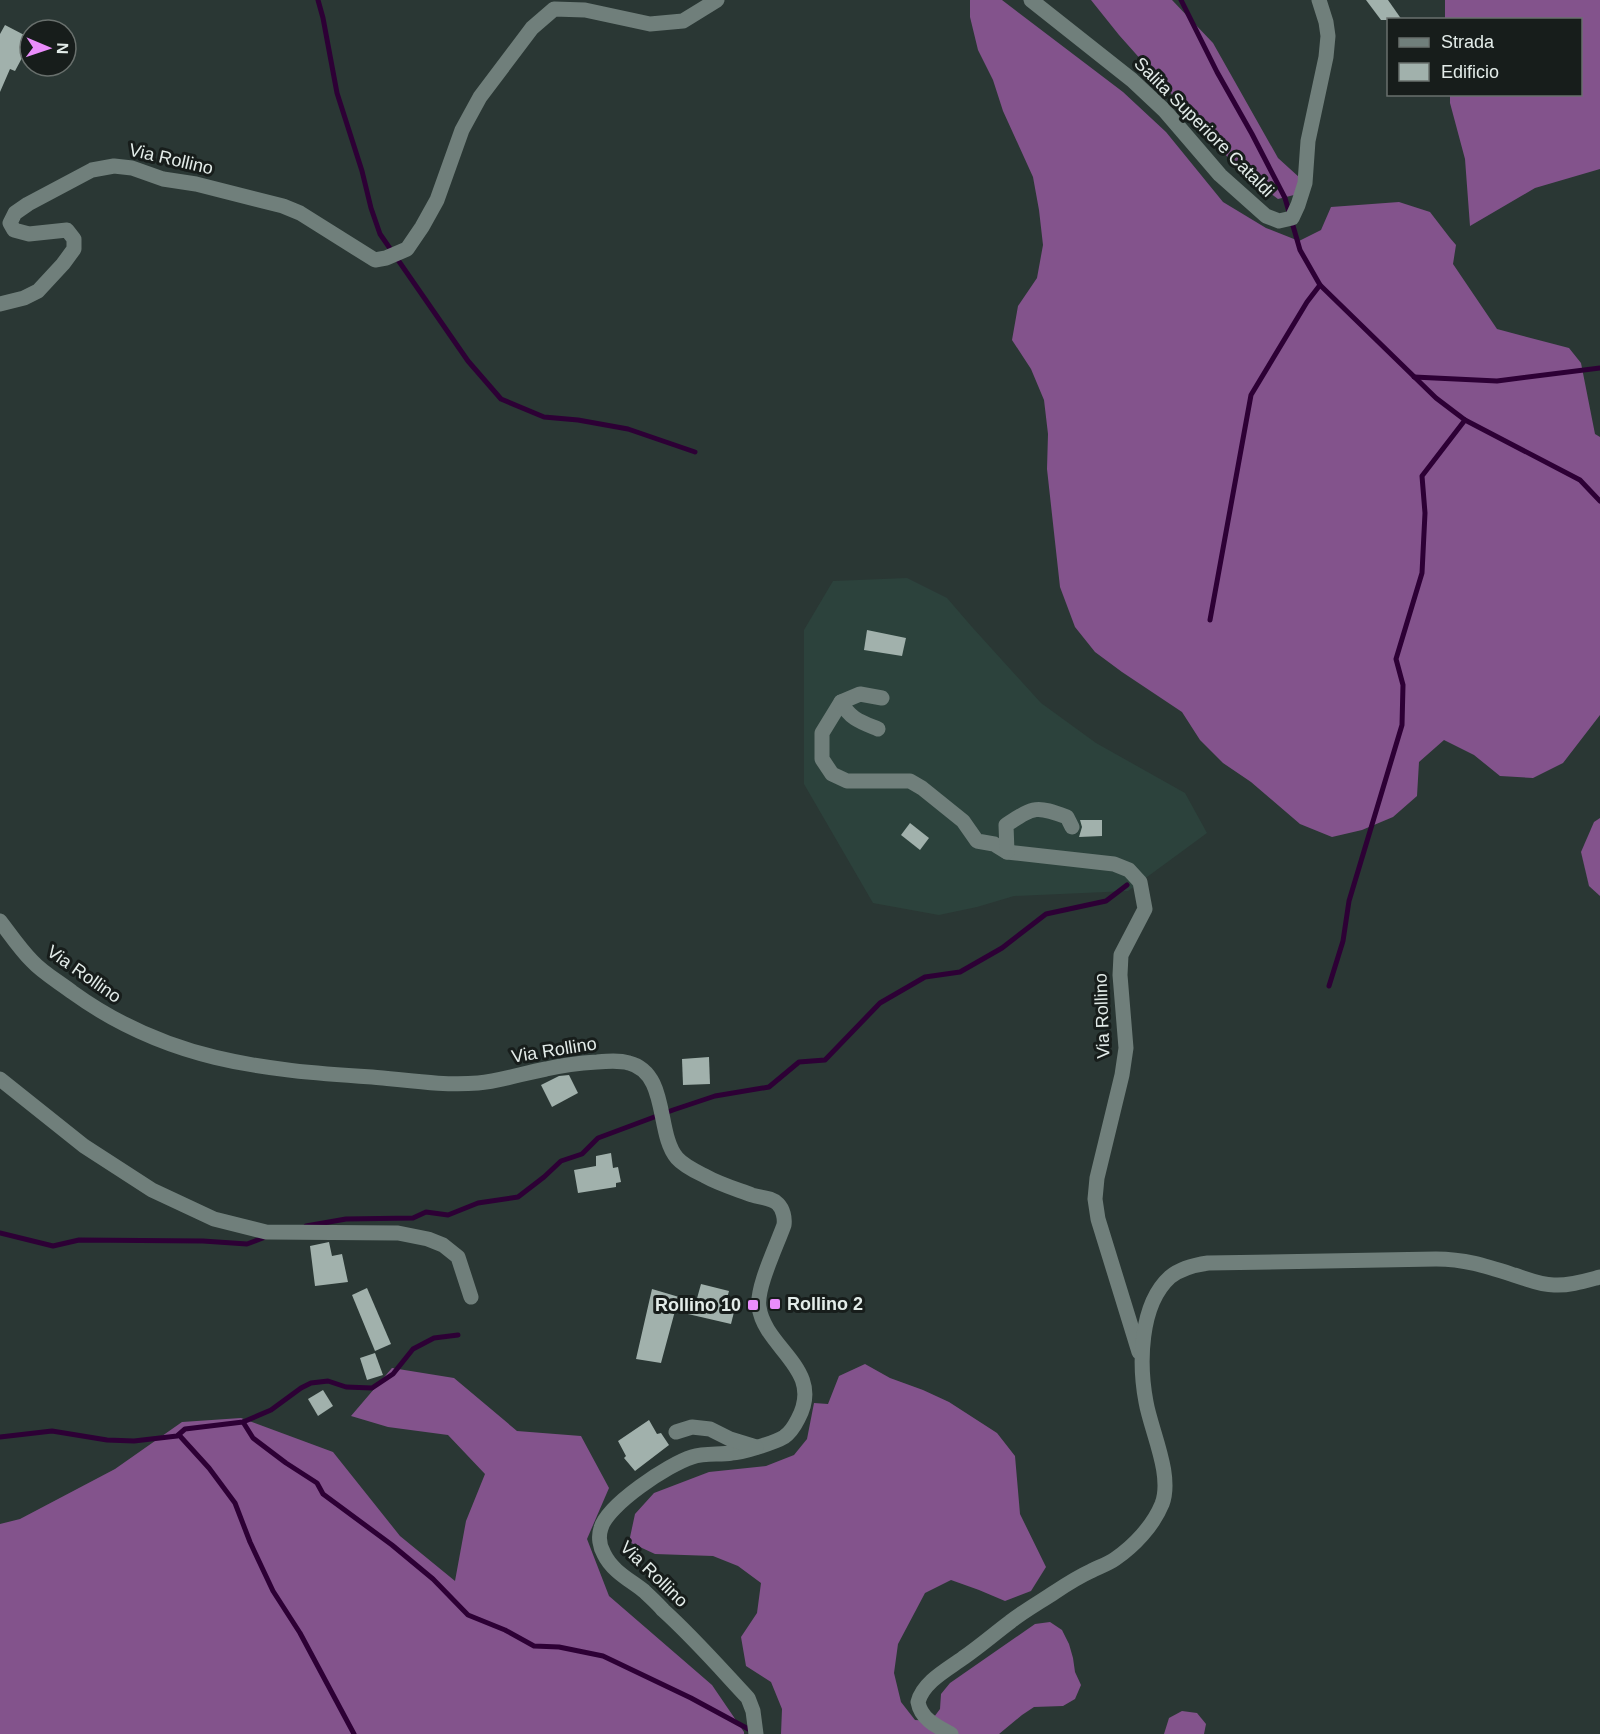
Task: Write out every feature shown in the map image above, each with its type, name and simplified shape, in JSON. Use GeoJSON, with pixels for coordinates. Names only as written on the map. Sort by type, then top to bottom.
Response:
{"type":"FeatureCollection","features":[{"type":"Feature","properties":{"kind":"street","name":"Via Rollino"},"geometry":{"type":"LineString","coordinates":[[0,304],[24,298],[39,291],[74,249],[74,239],[67,230],[29,234],[14,230],[10,223],[15,213],[92,170],[114,166],[132,168],[163,178],[283,206],[300,213],[375,260],[386,258],[406,249],[437,201],[462,130],[480,97],[532,28],[554,9],[585,10],[650,24],[683,21],[717,0]]}},
{"type":"Feature","properties":{"kind":"street","name":"Salita Superiore Cataldi"},"geometry":{"type":"LineString","coordinates":[[1031,0],[1132,80],[1165,111],[1220,176],[1266,216],[1279,221],[1292,218],[1305,183],[1308,141],[1326,57],[1328,36],[1319,0]]}},
{"type":"Feature","properties":{"kind":"street"},"geometry":{"type":"LineString","coordinates":[[878,729],[861,723],[847,714],[841,702],[860,694],[882,698]]}},
{"type":"Feature","properties":{"kind":"street","name":"Via Rollino"},"geometry":{"type":"LineString","coordinates":[[841,702],[822,733],[822,759],[832,774],[848,781],[910,781],[963,821],[977,841],[994,844],[1007,852],[1114,864],[1129,870],[1140,882],[1145,909],[1121,955],[1120,975],[1126,1048],[1122,1075],[1097,1178],[1095,1199],[1098,1219],[1141,1359],[1146,1403],[1164,1475],[1163,1502],[1149,1527],[1114,1560],[1071,1581],[1011,1621],[923,1690],[918,1701],[921,1713],[925,1718],[951,1734]]}},
{"type":"Feature","properties":{"kind":"street"},"geometry":{"type":"LineString","coordinates":[[1007,852],[1006,825],[1029,809],[1047,810],[1067,817],[1072,827]]}},
{"type":"Feature","properties":{"kind":"street","name":"Via Rollino"},"geometry":{"type":"LineString","coordinates":[[0,921],[32,961],[44,972],[95,1007],[164,1043],[223,1060],[313,1072],[462,1084],[482,1083],[571,1064],[617,1060],[632,1063],[642,1068],[649,1076],[659,1098],[670,1146],[684,1165],[715,1181],[778,1203],[785,1218],[784,1225],[760,1289],[758,1306],[767,1327],[799,1372],[804,1385],[803,1407],[798,1420],[784,1437],[734,1454],[691,1457],[657,1475],[622,1500],[609,1514],[601,1527],[600,1542],[604,1555],[611,1565],[643,1590],[667,1613],[748,1698],[753,1712],[756,1734]]}},
{"type":"Feature","properties":{"kind":"street"},"geometry":{"type":"LineString","coordinates":[[0,1079],[84,1146],[152,1190],[214,1219],[266,1232],[398,1233],[428,1239],[443,1245],[458,1257],[471,1297]]}},
{"type":"Feature","properties":{"kind":"street","name":"Via Rollino"},"geometry":{"type":"LineString","coordinates":[[1141,1359],[1144,1336],[1155,1297],[1170,1277],[1192,1265],[1457,1259],[1475,1262],[1553,1286],[1600,1277]]}},
{"type":"Feature","properties":{"kind":"street"},"geometry":{"type":"LineString","coordinates":[[676,1432],[692,1427],[710,1429],[730,1439],[756,1447]]}},
{"type":"Feature","properties":{"kind":"shaded area"},"geometry":{"type":"Polygon","coordinates":[[[970,0],[1002,0],[1123,92],[1166,132],[1223,202],[1266,228],[1299,241],[1321,230],[1331,207],[1399,202],[1430,212],[1456,245],[1453,264],[1497,329],[1569,348],[1581,363],[1595,434],[1600,437],[1600,715],[1563,763],[1533,778],[1500,776],[1474,755],[1444,740],[1419,762],[1417,796],[1393,817],[1362,830],[1332,837],[1300,824],[1251,782],[1223,763],[1200,740],[1182,712],[1095,652],[1075,627],[1060,587],[1047,469],[1048,434],[1044,400],[1031,369],[1012,340],[1018,306],[1037,278],[1043,245],[1039,210],[1033,177],[1003,111],[993,80],[978,50],[970,17],[970,0]]]}},
{"type":"Feature","properties":{"kind":"shaded area"},"geometry":{"type":"Polygon","coordinates":[[[1091,0],[1172,0],[1213,43],[1278,158],[1300,178],[1294,195],[1278,199],[1240,171],[1119,35],[1091,0]]]}},
{"type":"Feature","properties":{"kind":"shaded area"},"geometry":{"type":"Polygon","coordinates":[[[1445,0],[1600,0],[1600,169],[1535,188],[1470,226],[1465,159],[1450,96],[1582,96],[1582,18],[1445,18],[1445,0]]]}},
{"type":"Feature","properties":{"kind":"shaded area"},"geometry":{"type":"Polygon","coordinates":[[[907,578],[947,598],[1041,703],[1096,743],[1185,793],[1207,833],[1128,891],[1014,896],[939,915],[873,903],[804,784],[804,630],[833,581],[907,578]]]}},
{"type":"Feature","properties":{"kind":"shaded area"},"geometry":{"type":"Polygon","coordinates":[[[1600,818],[1600,896],[1589,886],[1581,852],[1594,822],[1600,818]]]}},
{"type":"Feature","properties":{"kind":"shaded area"},"geometry":{"type":"Polygon","coordinates":[[[865,1364],[890,1378],[949,1402],[997,1433],[1015,1456],[1020,1514],[1046,1567],[1031,1591],[1005,1601],[951,1580],[925,1593],[898,1644],[894,1673],[901,1702],[915,1720],[931,1721],[940,1709],[941,1694],[950,1683],[1035,1624],[1050,1622],[1062,1630],[1069,1644],[1075,1672],[1081,1685],[1075,1699],[1063,1706],[1034,1707],[999,1734],[781,1734],[782,1709],[771,1682],[746,1666],[741,1637],[757,1613],[761,1583],[738,1566],[713,1556],[655,1554],[629,1542],[635,1514],[654,1493],[709,1472],[766,1466],[794,1455],[807,1439],[814,1403],[828,1404],[839,1376],[865,1364]]]}},
{"type":"Feature","properties":{"kind":"shaded area"},"geometry":{"type":"Polygon","coordinates":[[[392,1368],[454,1378],[517,1431],[581,1436],[609,1488],[587,1539],[609,1596],[712,1685],[744,1734],[0,1734],[0,1524],[20,1519],[115,1469],[182,1422],[241,1418],[333,1452],[400,1536],[455,1581],[466,1521],[485,1474],[448,1435],[388,1427],[351,1416],[392,1368]]]}},
{"type":"Feature","properties":{"kind":"shaded area"},"geometry":{"type":"Polygon","coordinates":[[[1182,1711],[1197,1713],[1206,1724],[1204,1734],[1164,1734],[1169,1718],[1182,1711]]]}},
{"type":"Feature","properties":{"kind":"building"},"geometry":{"type":"Polygon","coordinates":[[[1366,0],[1388,0],[1401,18],[1381,20],[1366,0]]]}},
{"type":"Feature","properties":{"kind":"building"},"geometry":{"type":"Polygon","coordinates":[[[5,25],[18,32],[18,65],[15,71],[10,69],[0,92],[0,34],[5,25]]]}},
{"type":"Feature","properties":{"kind":"building"},"geometry":{"type":"Polygon","coordinates":[[[867,630],[906,638],[902,656],[864,650],[867,630]]]}},
{"type":"Feature","properties":{"kind":"building"},"geometry":{"type":"Polygon","coordinates":[[[1080,820],[1102,820],[1102,836],[1079,837],[1082,827],[1080,820]]]}},
{"type":"Feature","properties":{"kind":"building"},"geometry":{"type":"Polygon","coordinates":[[[910,823],[929,838],[920,850],[901,835],[910,823]]]}},
{"type":"Feature","properties":{"kind":"building"},"geometry":{"type":"Polygon","coordinates":[[[709,1057],[710,1084],[683,1085],[682,1059],[709,1057]]]}},
{"type":"Feature","properties":{"kind":"building"},"geometry":{"type":"Polygon","coordinates":[[[569,1075],[578,1093],[552,1107],[541,1085],[559,1076],[569,1075]]]}},
{"type":"Feature","properties":{"kind":"building"},"geometry":{"type":"Polygon","coordinates":[[[611,1153],[613,1168],[618,1167],[621,1182],[616,1183],[616,1187],[578,1193],[574,1170],[596,1166],[596,1156],[611,1153]]]}},
{"type":"Feature","properties":{"kind":"building"},"geometry":{"type":"Polygon","coordinates":[[[329,1242],[332,1256],[342,1254],[348,1282],[315,1286],[310,1246],[329,1242]]]}},
{"type":"Feature","properties":{"kind":"building"},"geometry":{"type":"Polygon","coordinates":[[[701,1284],[729,1291],[724,1309],[734,1312],[731,1324],[675,1311],[661,1363],[636,1359],[652,1289],[696,1302],[701,1284]]]}},
{"type":"Feature","properties":{"kind":"building"},"geometry":{"type":"Polygon","coordinates":[[[367,1288],[391,1344],[375,1351],[352,1295],[367,1288]]]}},
{"type":"Feature","properties":{"kind":"building"},"geometry":{"type":"Polygon","coordinates":[[[375,1353],[383,1375],[367,1380],[360,1358],[375,1353]]]}},
{"type":"Feature","properties":{"kind":"building"},"geometry":{"type":"Polygon","coordinates":[[[323,1390],[333,1406],[318,1416],[308,1399],[323,1390]]]}},
{"type":"Feature","properties":{"kind":"building"},"geometry":{"type":"Polygon","coordinates":[[[649,1420],[657,1434],[661,1433],[669,1445],[635,1471],[624,1458],[626,1456],[618,1441],[649,1420]]]}},
{"type":"Feature","properties":{"kind":"waterway"},"geometry":{"type":"LineString","coordinates":[[318,0],[337,93],[380,234],[468,361],[501,399],[544,417],[578,420],[628,429],[695,452]]}},
{"type":"Feature","properties":{"kind":"waterway"},"geometry":{"type":"LineString","coordinates":[[1181,0],[1285,198],[1300,250],[1320,285],[1436,398],[1465,420],[1580,480],[1600,501]]}},
{"type":"Feature","properties":{"kind":"waterway"},"geometry":{"type":"LineString","coordinates":[[1210,620],[1251,395],[1307,302],[1320,285]]}},
{"type":"Feature","properties":{"kind":"waterway"},"geometry":{"type":"LineString","coordinates":[[1414,377],[1497,381],[1600,368]]}},
{"type":"Feature","properties":{"kind":"waterway"},"geometry":{"type":"LineString","coordinates":[[1329,986],[1343,941],[1349,901],[1402,725],[1403,685],[1396,659],[1422,573],[1425,513],[1422,476],[1465,420]]}},
{"type":"Feature","properties":{"kind":"waterway"},"geometry":{"type":"LineString","coordinates":[[306,1226],[346,1219],[413,1218],[426,1212],[448,1215],[478,1203],[518,1197],[561,1161],[582,1154],[598,1138],[715,1096],[769,1087],[799,1062],[825,1060],[880,1003],[925,977],[960,972],[1002,948],[1046,914],[1106,901],[1127,885]]}},
{"type":"Feature","properties":{"kind":"waterway"},"geometry":{"type":"LineString","coordinates":[[0,1233],[53,1246],[79,1240],[203,1241],[247,1244],[268,1236]]}},
{"type":"Feature","properties":{"kind":"waterway"},"geometry":{"type":"LineString","coordinates":[[0,1437],[52,1431],[107,1440],[134,1441],[177,1436],[185,1429],[243,1422],[271,1410],[311,1383],[328,1381],[346,1387],[372,1388],[393,1374],[413,1349],[434,1338],[458,1335]]}},
{"type":"Feature","properties":{"kind":"waterway"},"geometry":{"type":"LineString","coordinates":[[243,1422],[253,1438],[317,1483],[323,1494],[392,1545],[433,1579],[468,1615],[505,1630],[534,1646],[559,1647],[603,1656],[691,1698],[752,1731]]}},
{"type":"Feature","properties":{"kind":"waterway"},"geometry":{"type":"LineString","coordinates":[[179,1435],[209,1468],[235,1503],[273,1591],[300,1633],[354,1734]]}},
{"type":"Feature","properties":{"kind":"place","name":"Rollino 2"},"geometry":{"type":"Point","coordinates":[775,1304]}},
{"type":"Feature","properties":{"kind":"place","name":"Rollino 10"},"geometry":{"type":"Point","coordinates":[753,1305]}}]}
